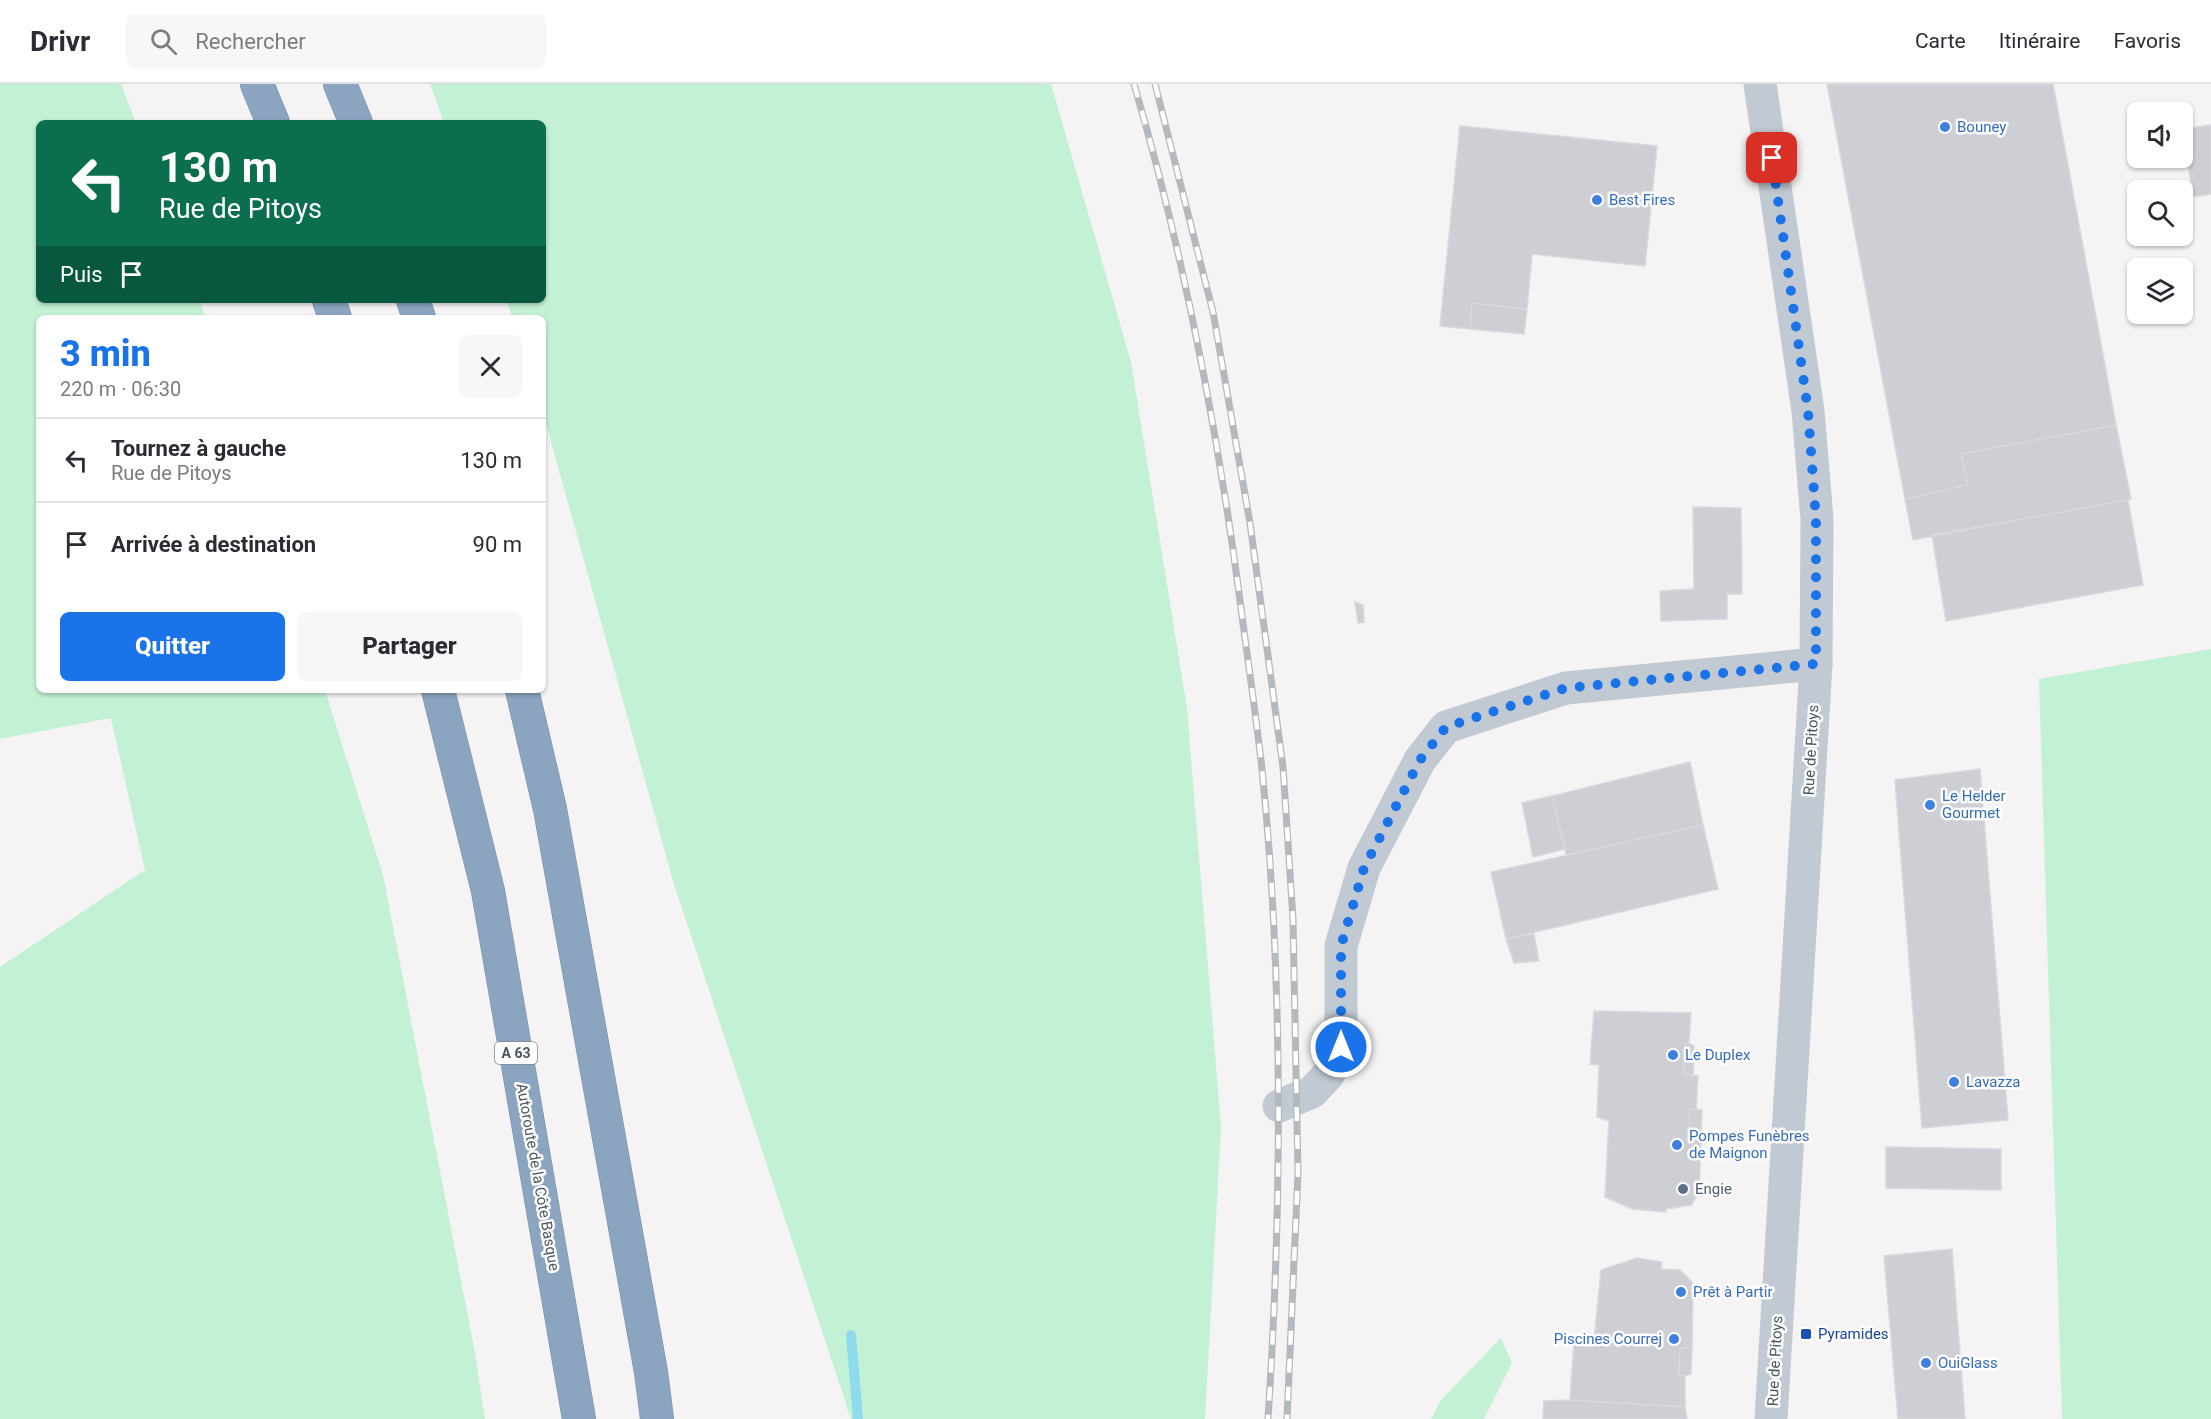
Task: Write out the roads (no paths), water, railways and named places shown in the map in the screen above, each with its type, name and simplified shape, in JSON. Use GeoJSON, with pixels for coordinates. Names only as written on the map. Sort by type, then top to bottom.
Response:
{"type":"FeatureCollection","features":[{"type":"Feature","properties":{"kind":"highway"},"geometry":{"type":"LineString","coordinates":[[257,84],[272,120]]}},
{"type":"Feature","properties":{"kind":"highway"},"geometry":{"type":"LineString","coordinates":[[340,84],[355,120]]}},
{"type":"Feature","properties":{"kind":"highway","name":"Autoroute de la Côte Basque"},"geometry":{"type":"LineString","coordinates":[[439,693],[488,891],[579,1419]]}},
{"type":"Feature","properties":{"kind":"highway"},"geometry":{"type":"LineString","coordinates":[[523,693],[550,809],[651,1372],[657,1419]]}},
{"type":"Feature","properties":{"kind":"street","name":"Rue de Pitoys"},"geometry":{"type":"LineString","coordinates":[[1760,84],[1808,411],[1816,519],[1816,664],[1771,1419]]}},
{"type":"Feature","properties":{"kind":"street"},"geometry":{"type":"LineString","coordinates":[[1279,1106],[1312,1092],[1328,1075],[1341,1047],[1341,946],[1364,868],[1420,760],[1446,727],[1566,688],[1816,664]]}},
{"type":"Feature","properties":{"kind":"waterway"},"geometry":{"type":"LineString","coordinates":[[851,1335],[858,1419]]}},
{"type":"Feature","properties":{"kind":"railway"},"geometry":{"type":"LineString","coordinates":[[1134,84],[1169,213],[1198,344],[1232,542],[1262,769],[1274,931],[1278,1094],[1276,1257],[1268,1419]]}},
{"type":"Feature","properties":{"kind":"railway"},"geometry":{"type":"LineString","coordinates":[[1155,84],[1213,312],[1250,523],[1283,767],[1293,919],[1298,1173],[1287,1419]]}},
{"type":"Feature","properties":{"kind":"place","name":"Bouney"},"geometry":{"type":"Point","coordinates":[1945,127]}},
{"type":"Feature","properties":{"kind":"place","name":"Best Fires"},"geometry":{"type":"Point","coordinates":[1597,200]}},
{"type":"Feature","properties":{"kind":"place","name":"Le Helder Gourmet"},"geometry":{"type":"Point","coordinates":[1930,805]}},
{"type":"Feature","properties":{"kind":"place","name":"Le Duplex"},"geometry":{"type":"Point","coordinates":[1673,1055]}},
{"type":"Feature","properties":{"kind":"place","name":"Lavazza"},"geometry":{"type":"Point","coordinates":[1954,1082]}},
{"type":"Feature","properties":{"kind":"place","name":"Pompes Funèbres de Maignon"},"geometry":{"type":"Point","coordinates":[1677,1145]}},
{"type":"Feature","properties":{"kind":"place","name":"Engie"},"geometry":{"type":"Point","coordinates":[1683,1189]}},
{"type":"Feature","properties":{"kind":"place","name":"Prêt à Partir"},"geometry":{"type":"Point","coordinates":[1681,1292]}},
{"type":"Feature","properties":{"kind":"place","name":"Pyramides"},"geometry":{"type":"Point","coordinates":[1806,1334]}},
{"type":"Feature","properties":{"kind":"place","name":"Piscines Courrej"},"geometry":{"type":"Point","coordinates":[1674,1339]}},
{"type":"Feature","properties":{"kind":"place","name":"OuiGlass"},"geometry":{"type":"Point","coordinates":[1926,1363]}}]}
